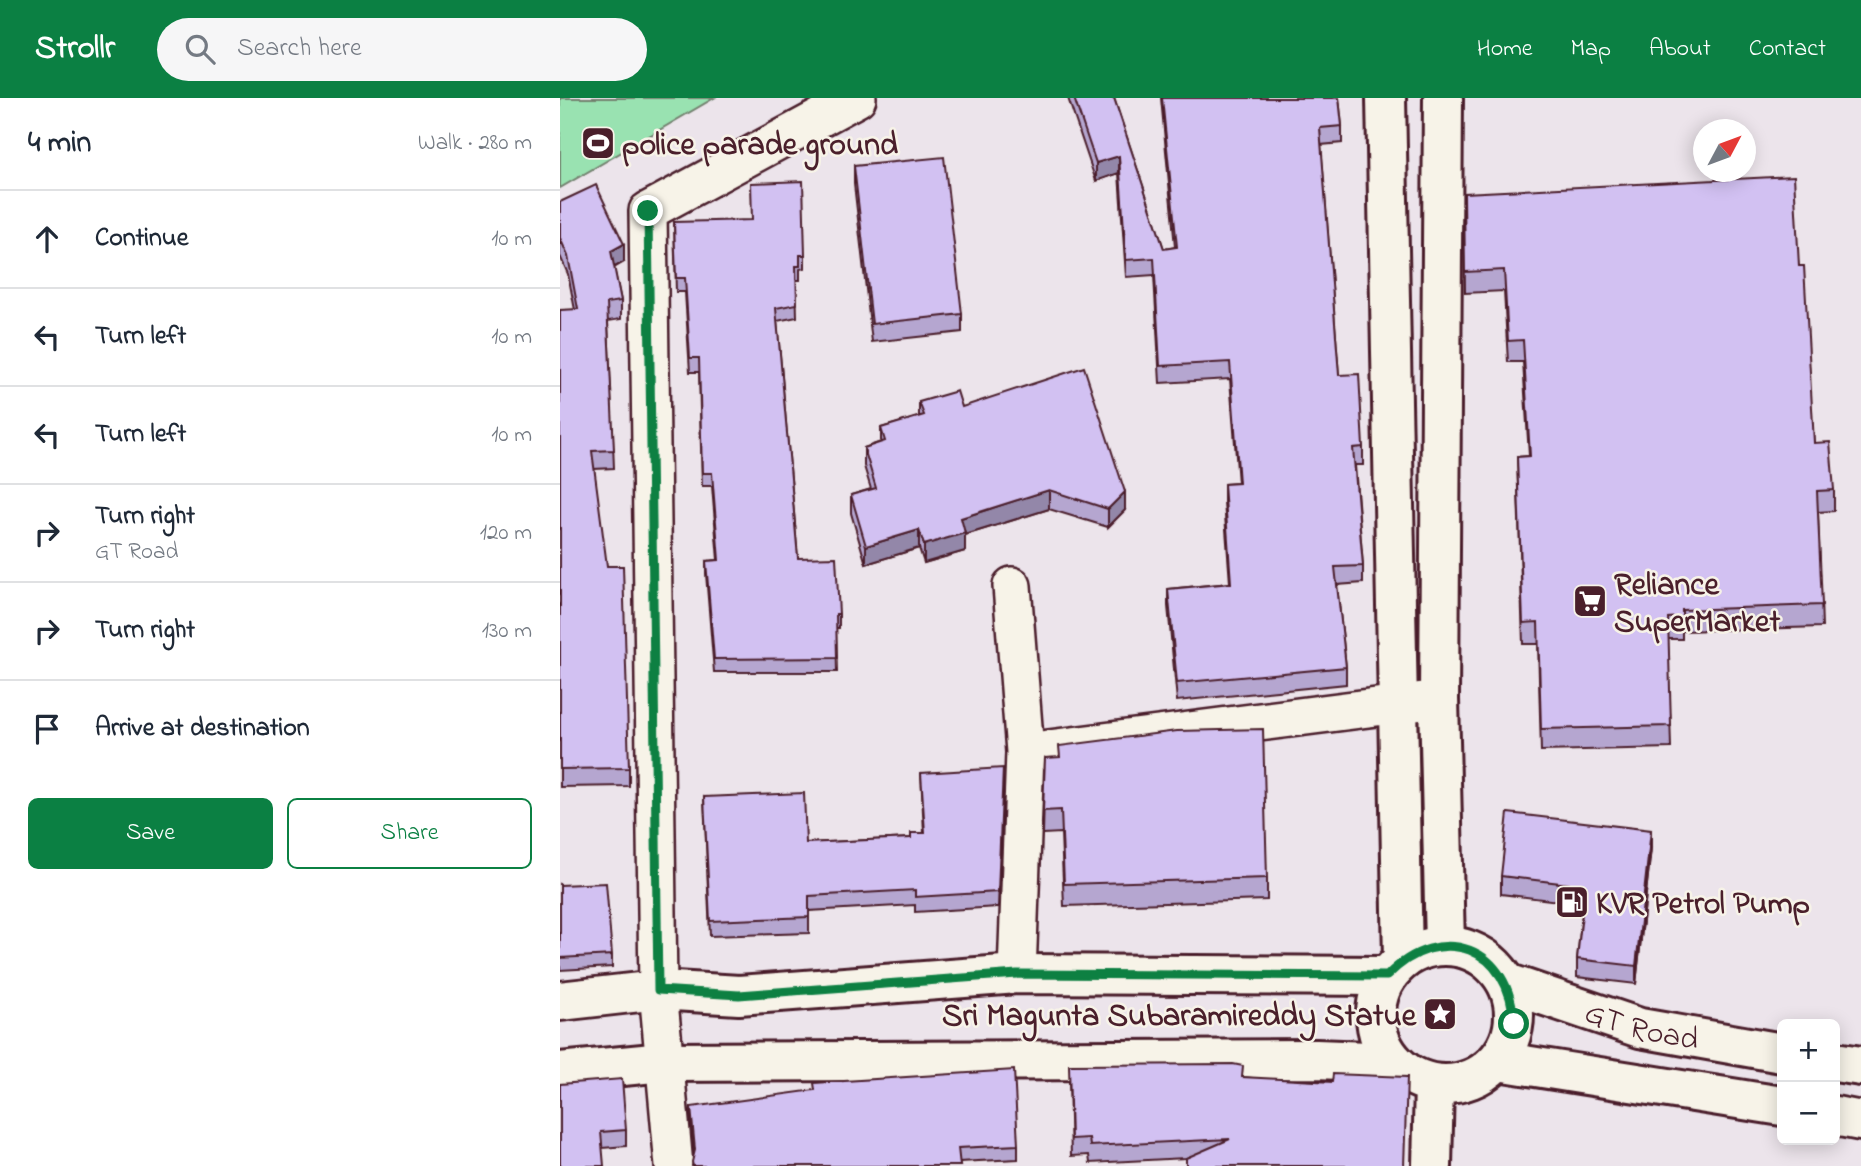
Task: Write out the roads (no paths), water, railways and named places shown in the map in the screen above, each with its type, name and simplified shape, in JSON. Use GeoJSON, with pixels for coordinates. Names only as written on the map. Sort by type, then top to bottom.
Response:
{"type":"FeatureCollection","features":[{"type":"Feature","properties":{"kind":"main road"},"geometry":{"type":"LineString","coordinates":[[1385,98],[1398,705],[1395,968]]}},
{"type":"Feature","properties":{"kind":"main road"},"geometry":{"type":"LineString","coordinates":[[1443,98],[1439,699],[1445,946]]}},
{"type":"Feature","properties":{"kind":"main road"},"geometry":{"type":"LineString","coordinates":[[1445,946],[1464,948],[1481,956],[1496,968],[1507,983],[1513,1003],[1514,1024],[1509,1044],[1498,1061],[1480,1076],[1458,1085],[1434,1085],[1411,1076],[1393,1062],[1381,1042],[1375,1020],[1378,997],[1395,968],[1423,949],[1445,946]]}},
{"type":"Feature","properties":{"kind":"main road"},"geometry":{"type":"LineString","coordinates":[[560,1001],[658,990],[739,995],[1017,974],[1395,968]]}},
{"type":"Feature","properties":{"kind":"main road","name":"GT Road"},"geometry":{"type":"LineString","coordinates":[[1507,983],[1640,1028],[1777,1052]]}},
{"type":"Feature","properties":{"kind":"main road"},"geometry":{"type":"LineString","coordinates":[[560,1072],[664,1062],[1303,1059],[1393,1062]]}},
{"type":"Feature","properties":{"kind":"main road"},"geometry":{"type":"LineString","coordinates":[[1498,1061],[1777,1105]]}},
{"type":"Feature","properties":{"kind":"main road"},"geometry":{"type":"LineString","coordinates":[[1840,1063],[1861,1066]]}},
{"type":"Feature","properties":{"kind":"main road"},"geometry":{"type":"LineString","coordinates":[[1432,1166],[1434,1085]]}},
{"type":"Feature","properties":{"kind":"main road"},"geometry":{"type":"LineString","coordinates":[[1840,1117],[1861,1121]]}},
{"type":"Feature","properties":{"kind":"street"},"geometry":{"type":"LineString","coordinates":[[674,1166],[658,990],[648,211],[857,98]]}},
{"type":"Feature","properties":{"kind":"street"},"geometry":{"type":"LineString","coordinates":[[1012,586],[1025,752],[1017,974]]}},
{"type":"Feature","properties":{"kind":"street"},"geometry":{"type":"LineString","coordinates":[[1025,752],[1439,699]]}},
{"type":"Feature","properties":{"kind":"place","name":"police parade ground"},"geometry":{"type":"Point","coordinates":[598,143]}},
{"type":"Feature","properties":{"kind":"place","name":"Reliance SuperMarket"},"geometry":{"type":"Point","coordinates":[1590,601]}},
{"type":"Feature","properties":{"kind":"place","name":"KVR Petrol Pump"},"geometry":{"type":"Point","coordinates":[1572,902]}},
{"type":"Feature","properties":{"kind":"place","name":"Sri Magunta Subaramireddy Statue"},"geometry":{"type":"Point","coordinates":[1440,1014]}}]}
